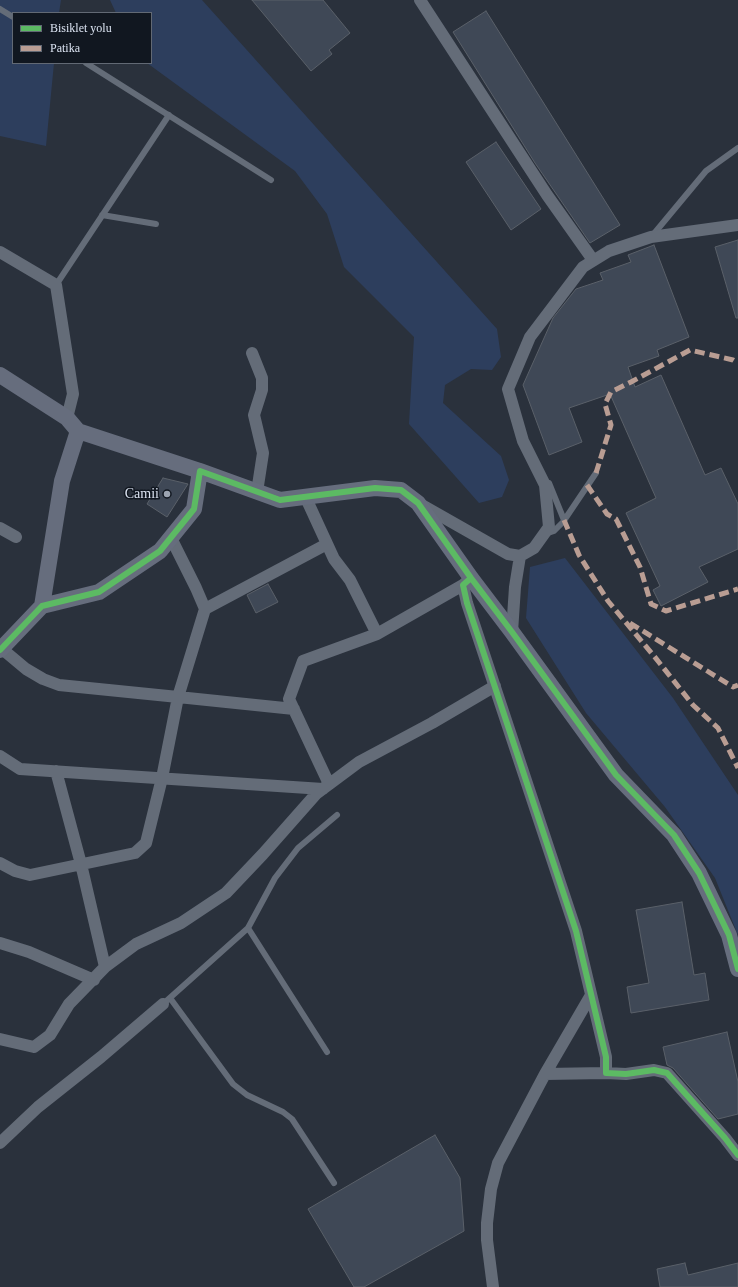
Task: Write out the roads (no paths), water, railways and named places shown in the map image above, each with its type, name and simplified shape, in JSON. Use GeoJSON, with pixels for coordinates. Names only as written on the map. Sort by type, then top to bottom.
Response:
{"type":"FeatureCollection","features":[{"type":"Feature","properties":{"kind":"street"},"geometry":{"type":"LineString","coordinates":[[420,0],[547,195],[593,260]]}},
{"type":"Feature","properties":{"kind":"street"},"geometry":{"type":"LineString","coordinates":[[0,375],[67,418],[78,431],[200,471],[280,500],[375,488],[401,490],[418,503],[508,554],[520,556],[534,548],[549,527],[545,485],[524,441],[508,389],[530,337],[583,267],[609,251],[651,237],[738,225]]}},
{"type":"Feature","properties":{"kind":"street"},"geometry":{"type":"LineString","coordinates":[[0,252],[56,285],[73,394],[67,418]]}},
{"type":"Feature","properties":{"kind":"street"},"geometry":{"type":"LineString","coordinates":[[252,353],[262,378],[262,390],[254,414],[263,453],[257,492]]}},
{"type":"Feature","properties":{"kind":"street"},"geometry":{"type":"LineString","coordinates":[[42,606],[62,482],[78,431]]}},
{"type":"Feature","properties":{"kind":"street"},"geometry":{"type":"LineString","coordinates":[[200,471],[194,510],[160,551],[99,592],[42,606],[1,649],[26,669],[43,679],[59,685],[294,709]]}},
{"type":"Feature","properties":{"kind":"street"},"geometry":{"type":"LineString","coordinates":[[305,496],[334,559],[350,580],[377,634]]}},
{"type":"Feature","properties":{"kind":"street"},"geometry":{"type":"LineString","coordinates":[[418,503],[467,582],[512,632],[616,775],[674,835],[699,873],[726,928],[738,969]]}},
{"type":"Feature","properties":{"kind":"street"},"geometry":{"type":"LineString","coordinates":[[0,528],[16,537]]}},
{"type":"Feature","properties":{"kind":"street"},"geometry":{"type":"LineString","coordinates":[[0,863],[15,871],[30,875],[135,853],[146,843],[162,778],[178,697],[205,609],[172,538]]}},
{"type":"Feature","properties":{"kind":"street"},"geometry":{"type":"LineString","coordinates":[[205,609],[327,544]]}},
{"type":"Feature","properties":{"kind":"street"},"geometry":{"type":"LineString","coordinates":[[512,632],[515,587],[520,556]]}},
{"type":"Feature","properties":{"kind":"street"},"geometry":{"type":"LineString","coordinates":[[326,787],[289,699],[302,661],[377,634],[467,582]]}},
{"type":"Feature","properties":{"kind":"street"},"geometry":{"type":"LineString","coordinates":[[467,582],[467,603],[576,931],[606,1057],[606,1073]]}},
{"type":"Feature","properties":{"kind":"street"},"geometry":{"type":"LineString","coordinates":[[0,1040],[34,1047],[50,1035],[70,1004],[105,967],[136,944],[181,922],[226,893],[316,794],[359,762],[432,723],[495,686]]}},
{"type":"Feature","properties":{"kind":"street"},"geometry":{"type":"LineString","coordinates":[[0,756],[20,768],[326,787]]}},
{"type":"Feature","properties":{"kind":"street"},"geometry":{"type":"LineString","coordinates":[[56,771],[81,864],[105,967]]}},
{"type":"Feature","properties":{"kind":"street"},"geometry":{"type":"LineString","coordinates":[[0,943],[29,952],[94,980]]}},
{"type":"Feature","properties":{"kind":"street"},"geometry":{"type":"LineString","coordinates":[[493,1287],[487,1240],[487,1223],[488,1206],[498,1163],[591,995]]}},
{"type":"Feature","properties":{"kind":"street"},"geometry":{"type":"LineString","coordinates":[[0,1143],[38,1107],[101,1057],[166,1001]]}},
{"type":"Feature","properties":{"kind":"street"},"geometry":{"type":"LineString","coordinates":[[546,1074],[626,1074],[654,1070],[667,1072],[726,1138],[738,1155]]}},
{"type":"Feature","properties":{"kind":"lane"},"geometry":{"type":"LineString","coordinates":[[0,9],[12,16]]}},
{"type":"Feature","properties":{"kind":"lane"},"geometry":{"type":"LineString","coordinates":[[88,64],[271,180]]}},
{"type":"Feature","properties":{"kind":"lane"},"geometry":{"type":"LineString","coordinates":[[56,285],[169,115]]}},
{"type":"Feature","properties":{"kind":"lane"},"geometry":{"type":"LineString","coordinates":[[651,237],[706,171],[738,148]]}},
{"type":"Feature","properties":{"kind":"lane"},"geometry":{"type":"LineString","coordinates":[[102,215],[156,224]]}},
{"type":"Feature","properties":{"kind":"lane"},"geometry":{"type":"LineString","coordinates":[[524,441],[541,464],[564,520]]}},
{"type":"Feature","properties":{"kind":"lane"},"geometry":{"type":"LineString","coordinates":[[544,534],[554,531],[564,520],[596,473]]}},
{"type":"Feature","properties":{"kind":"lane"},"geometry":{"type":"LineString","coordinates":[[334,1182],[292,1119],[283,1112],[247,1095],[233,1084],[166,1001],[248,928],[275,878],[298,848],[337,815]]}},
{"type":"Feature","properties":{"kind":"lane"},"geometry":{"type":"LineString","coordinates":[[248,928],[327,1052]]}},
{"type":"Feature","properties":{"kind":"place","name":"Camii"},"geometry":{"type":"Point","coordinates":[167,494]}}]}
